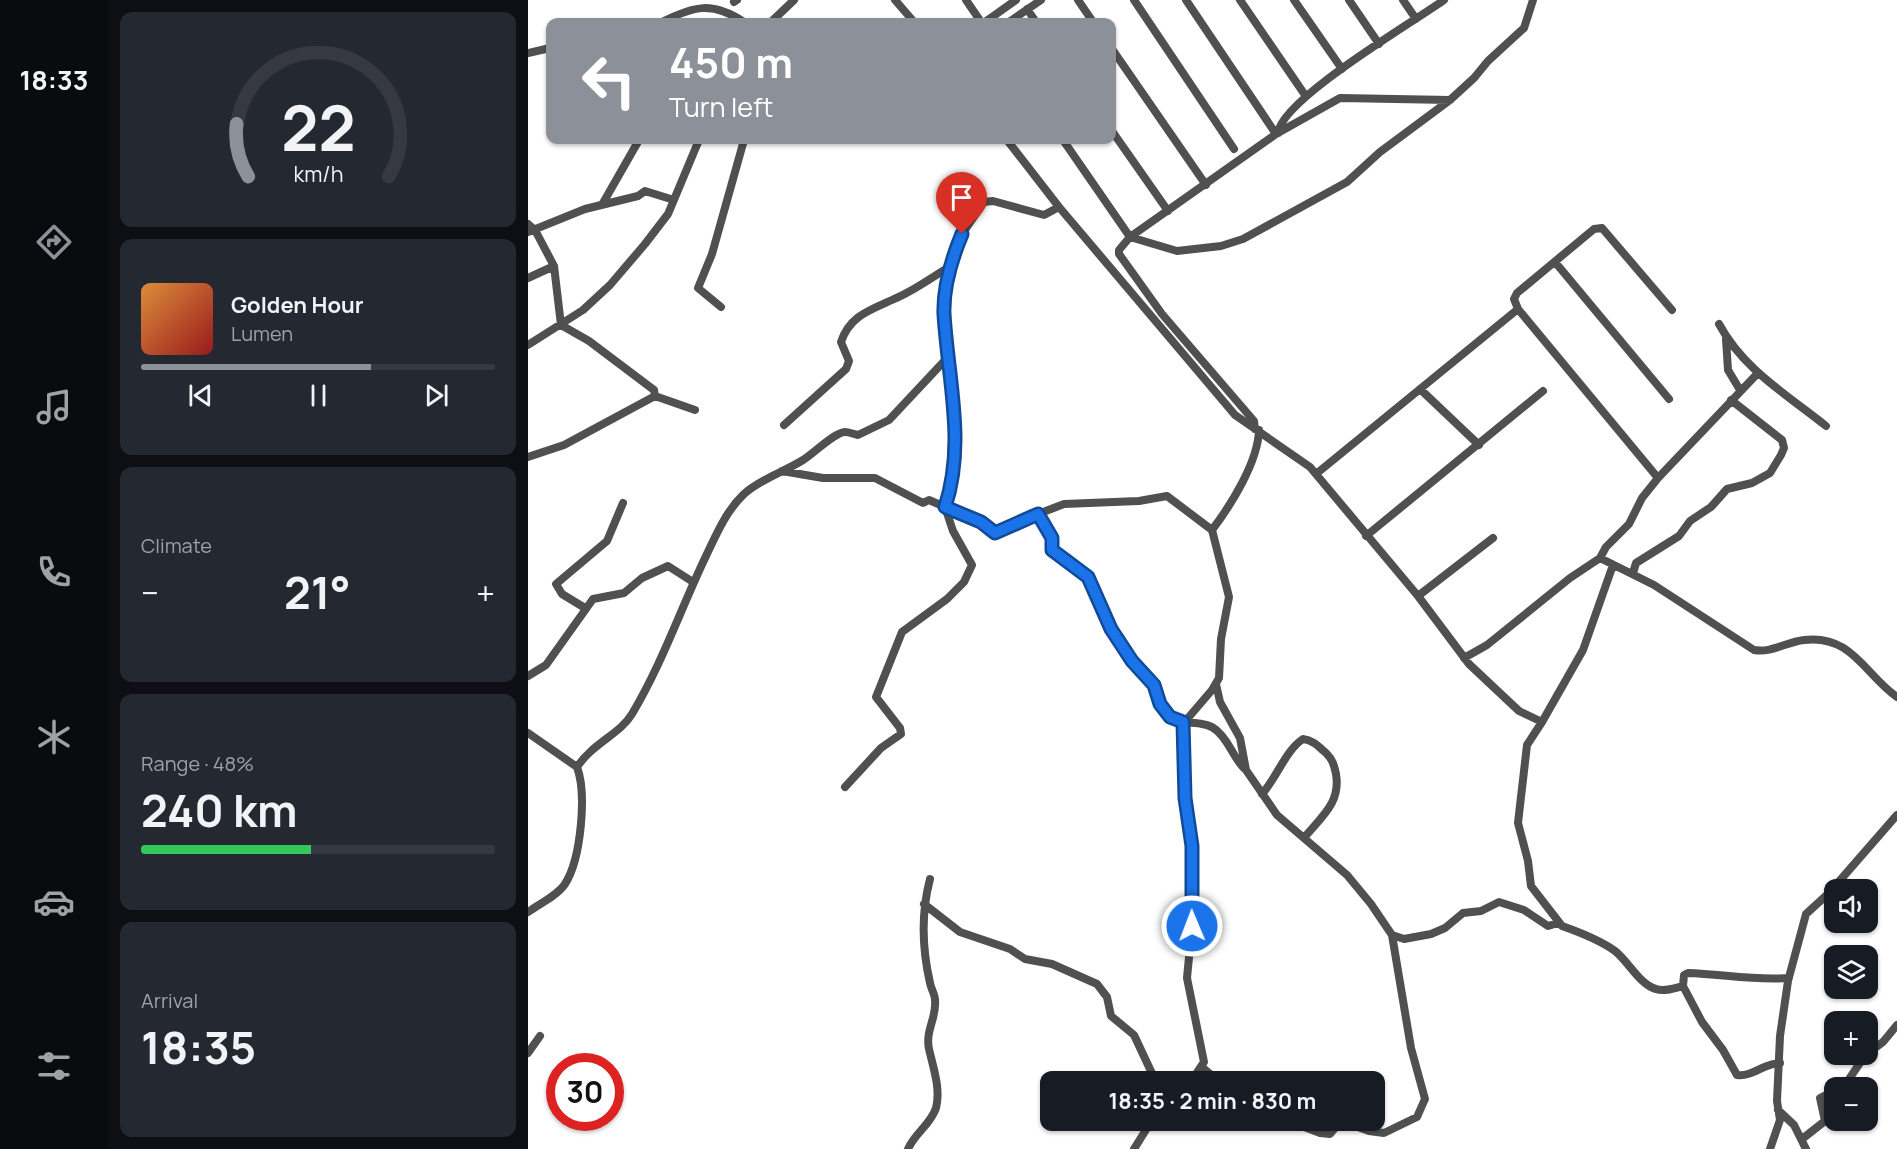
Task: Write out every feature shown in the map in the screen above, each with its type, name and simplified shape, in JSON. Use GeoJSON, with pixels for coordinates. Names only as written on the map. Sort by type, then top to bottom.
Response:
{"type":"FeatureCollection","features":[{"type":"Feature","properties":{"kind":"street"},"geometry":{"type":"LineString","coordinates":[[775,18],[794,0]]}},
{"type":"Feature","properties":{"kind":"street"},"geometry":{"type":"LineString","coordinates":[[895,0],[911,18]]}},
{"type":"Feature","properties":{"kind":"street"},"geometry":{"type":"LineString","coordinates":[[966,0],[980,18]]}},
{"type":"Feature","properties":{"kind":"street"},"geometry":{"type":"LineString","coordinates":[[989,18],[1016,0]]}},
{"type":"Feature","properties":{"kind":"street"},"geometry":{"type":"LineString","coordinates":[[1015,18],[1041,0]]}},
{"type":"Feature","properties":{"kind":"street"},"geometry":{"type":"LineString","coordinates":[[1077,0],[1090,18]]}},
{"type":"Feature","properties":{"kind":"street"},"geometry":{"type":"LineString","coordinates":[[1134,0],[1234,149]]}},
{"type":"Feature","properties":{"kind":"street"},"geometry":{"type":"LineString","coordinates":[[1186,0],[1277,134]]}},
{"type":"Feature","properties":{"kind":"street"},"geometry":{"type":"LineString","coordinates":[[1240,0],[1305,95]]}},
{"type":"Feature","properties":{"kind":"street"},"geometry":{"type":"LineString","coordinates":[[1294,0],[1342,69]]}},
{"type":"Feature","properties":{"kind":"street"},"geometry":{"type":"LineString","coordinates":[[1349,0],[1379,44]]}},
{"type":"Feature","properties":{"kind":"street"},"geometry":{"type":"LineString","coordinates":[[1403,0],[1416,19]]}},
{"type":"Feature","properties":{"kind":"street"},"geometry":{"type":"LineString","coordinates":[[1277,134],[1282,119],[1305,95],[1444,0]]}},
{"type":"Feature","properties":{"kind":"street"},"geometry":{"type":"LineString","coordinates":[[1066,144],[1130,237],[1177,251],[1221,246],[1243,239],[1340,187],[1380,152],[1450,100],[1524,28],[1533,0]]}},
{"type":"Feature","properties":{"kind":"street"},"geometry":{"type":"LineString","coordinates":[[672,18],[697,8],[713,8],[721,9],[737,18]]}},
{"type":"Feature","properties":{"kind":"street"},"geometry":{"type":"LineString","coordinates":[[1027,9],[1033,18]]}},
{"type":"Feature","properties":{"kind":"street"},"geometry":{"type":"LineString","coordinates":[[528,52],[546,49]]}},
{"type":"Feature","properties":{"kind":"street"},"geometry":{"type":"LineString","coordinates":[[1116,55],[1206,185]]}},
{"type":"Feature","properties":{"kind":"street"},"geometry":{"type":"LineString","coordinates":[[1246,770],[1240,738],[1220,702],[1216,684],[1229,597],[1224,572],[1212,539],[1212,530],[1253,458],[1257,430],[1253,419],[1162,314],[1119,254],[1119,250],[1130,237],[1277,134],[1340,98],[1450,100]]}},
{"type":"Feature","properties":{"kind":"street"},"geometry":{"type":"LineString","coordinates":[[1116,136],[1168,212]]}},
{"type":"Feature","properties":{"kind":"street"},"geometry":{"type":"LineString","coordinates":[[603,203],[637,144]]}},
{"type":"Feature","properties":{"kind":"street"},"geometry":{"type":"LineString","coordinates":[[528,345],[583,310],[610,285],[659,228],[674,200],[697,144]]}},
{"type":"Feature","properties":{"kind":"street"},"geometry":{"type":"LineString","coordinates":[[721,307],[698,288],[712,254],[743,144]]}},
{"type":"Feature","properties":{"kind":"street"},"geometry":{"type":"LineString","coordinates":[[1010,144],[1059,207],[1235,415],[1297,457],[1316,474],[1418,596],[1464,658],[1491,687],[1519,711],[1542,722]]}},
{"type":"Feature","properties":{"kind":"street"},"geometry":{"type":"LineString","coordinates":[[532,231],[603,203],[638,196],[646,191],[674,200]]}},
{"type":"Feature","properties":{"kind":"street"},"geometry":{"type":"LineString","coordinates":[[845,787],[881,748],[901,734],[900,728],[876,697],[903,632],[939,606],[971,573],[972,565],[953,531],[945,507],[951,487],[956,453],[944,314],[946,287],[962,234],[984,202],[993,201],[1044,215],[1059,207]]}},
{"type":"Feature","properties":{"kind":"street"},"geometry":{"type":"LineString","coordinates":[[528,224],[554,266],[561,325]]}},
{"type":"Feature","properties":{"kind":"street"},"geometry":{"type":"LineString","coordinates":[[1658,478],[1518,309],[1514,299],[1517,293],[1594,229],[1602,228],[1672,310]]}},
{"type":"Feature","properties":{"kind":"street"},"geometry":{"type":"LineString","coordinates":[[1555,262],[1669,399]]}},
{"type":"Feature","properties":{"kind":"street"},"geometry":{"type":"LineString","coordinates":[[528,278],[554,266]]}},
{"type":"Feature","properties":{"kind":"street"},"geometry":{"type":"LineString","coordinates":[[784,425],[846,369],[849,361],[841,342],[853,321],[864,312],[894,299],[951,267]]}},
{"type":"Feature","properties":{"kind":"street"},"geometry":{"type":"LineString","coordinates":[[1316,474],[1518,309]]}},
{"type":"Feature","properties":{"kind":"street"},"geometry":{"type":"LineString","coordinates":[[1719,324],[1737,353],[1758,373],[1826,426]]}},
{"type":"Feature","properties":{"kind":"street"},"geometry":{"type":"LineString","coordinates":[[561,325],[603,351],[654,390],[655,396]]}},
{"type":"Feature","properties":{"kind":"street"},"geometry":{"type":"LineString","coordinates":[[1726,337],[1728,369],[1740,390]]}},
{"type":"Feature","properties":{"kind":"street"},"geometry":{"type":"LineString","coordinates":[[576,767],[587,752],[621,728],[633,714],[673,634],[693,582],[733,507],[752,487],[804,460],[838,434],[858,435],[889,420],[949,356]]}},
{"type":"Feature","properties":{"kind":"street"},"geometry":{"type":"LineString","coordinates":[[1464,658],[1486,645],[1570,578],[1600,558],[1606,547],[1629,524],[1642,498],[1658,478],[1758,373]]}},
{"type":"Feature","properties":{"kind":"street"},"geometry":{"type":"LineString","coordinates":[[1420,389],[1479,445]]}},
{"type":"Feature","properties":{"kind":"street"},"geometry":{"type":"LineString","coordinates":[[1366,536],[1543,391]]}},
{"type":"Feature","properties":{"kind":"street"},"geometry":{"type":"LineString","coordinates":[[528,457],[564,445],[655,396],[695,410]]}},
{"type":"Feature","properties":{"kind":"street"},"geometry":{"type":"LineString","coordinates":[[1633,573],[1636,563],[1679,536],[1690,521],[1711,507],[1727,489],[1752,483],[1775,467],[1784,448],[1782,440],[1731,400]]}},
{"type":"Feature","properties":{"kind":"street"},"geometry":{"type":"LineString","coordinates":[[781,471],[823,478],[875,478],[915,501],[923,503],[929,500],[981,522],[995,533],[1064,504],[1139,501],[1167,496],[1212,530]]}},
{"type":"Feature","properties":{"kind":"street"},"geometry":{"type":"LineString","coordinates":[[585,608],[562,594],[556,584],[607,541],[623,503]]}},
{"type":"Feature","properties":{"kind":"street"},"geometry":{"type":"LineString","coordinates":[[1038,514],[1052,538],[1052,550],[1088,577],[1111,629],[1132,661],[1154,685],[1164,711],[1175,721],[1195,721],[1214,728],[1221,734],[1276,815],[1347,875],[1371,904],[1392,935],[1411,1048],[1417,1075],[1425,1092],[1423,1108],[1411,1122],[1384,1133],[1369,1131]]}},
{"type":"Feature","properties":{"kind":"street"},"geometry":{"type":"LineString","coordinates":[[1418,596],[1493,538]]}},
{"type":"Feature","properties":{"kind":"street"},"geometry":{"type":"LineString","coordinates":[[1600,558],[1633,573],[1754,650],[1772,650],[1804,640],[1815,640],[1845,649],[1867,666],[1897,697]]}},
{"type":"Feature","properties":{"kind":"street"},"geometry":{"type":"LineString","coordinates":[[1613,565],[1583,650],[1527,745],[1518,823],[1528,861],[1531,886],[1558,923],[1564,927],[1574,928],[1586,937],[1616,952],[1650,987],[1662,990],[1683,986]]}},
{"type":"Feature","properties":{"kind":"street"},"geometry":{"type":"LineString","coordinates":[[528,676],[546,665],[593,599],[624,593],[642,578],[665,567],[671,567],[693,582]]}},
{"type":"Feature","properties":{"kind":"street"},"geometry":{"type":"LineString","coordinates":[[1203,1068],[1204,1056],[1187,978],[1192,926],[1192,846],[1185,798],[1183,722],[1216,684]]}},
{"type":"Feature","properties":{"kind":"street"},"geometry":{"type":"LineString","coordinates":[[528,734],[576,767],[582,789],[574,859],[564,885],[528,912]]}},
{"type":"Feature","properties":{"kind":"street"},"geometry":{"type":"LineString","coordinates":[[1262,794],[1279,773],[1290,750],[1303,739],[1309,739],[1331,758],[1334,764],[1337,791],[1331,807],[1304,838]]}},
{"type":"Feature","properties":{"kind":"street"},"geometry":{"type":"LineString","coordinates":[[1770,1149],[1779,1123],[1780,1036],[1788,978],[1808,910],[1830,893],[1897,815]]}},
{"type":"Feature","properties":{"kind":"street"},"geometry":{"type":"LineString","coordinates":[[908,1149],[912,1140],[931,1119],[937,1106],[934,1061],[929,1050],[928,1036],[936,999],[926,963],[924,904],[930,879]]}},
{"type":"Feature","properties":{"kind":"street"},"geometry":{"type":"LineString","coordinates":[[1392,935],[1404,939],[1431,934],[1445,928],[1463,913],[1481,911],[1499,902],[1524,910],[1548,926],[1558,923]]}},
{"type":"Feature","properties":{"kind":"street"},"geometry":{"type":"LineString","coordinates":[[924,904],[960,932],[1010,949],[1029,960],[1052,964],[1097,984],[1107,998],[1111,1016],[1134,1035],[1151,1071]]}},
{"type":"Feature","properties":{"kind":"street"},"geometry":{"type":"LineString","coordinates":[[1780,1063],[1773,1063],[1749,1074],[1737,1075],[1723,1050],[1701,1022],[1683,986],[1683,976],[1688,973],[1738,976],[1758,980],[1788,978]]}},
{"type":"Feature","properties":{"kind":"street"},"geometry":{"type":"LineString","coordinates":[[1878,1046],[1897,1024]]}},
{"type":"Feature","properties":{"kind":"street"},"geometry":{"type":"LineString","coordinates":[[528,1053],[540,1036]]}},
{"type":"Feature","properties":{"kind":"street"},"geometry":{"type":"LineString","coordinates":[[1198,1071],[1203,1068]]}},
{"type":"Feature","properties":{"kind":"street"},"geometry":{"type":"LineString","coordinates":[[1203,1068],[1207,1071]]}},
{"type":"Feature","properties":{"kind":"street"},"geometry":{"type":"LineString","coordinates":[[1824,1096],[1820,1098],[1824,1117]]}},
{"type":"Feature","properties":{"kind":"street"},"geometry":{"type":"LineString","coordinates":[[1778,1110],[1794,1125],[1806,1149]]}},
{"type":"Feature","properties":{"kind":"street"},"geometry":{"type":"LineString","coordinates":[[1802,1139],[1824,1123]]}},
{"type":"Feature","properties":{"kind":"street"},"geometry":{"type":"LineString","coordinates":[[1134,1149],[1145,1131]]}},
{"type":"Feature","properties":{"kind":"street"},"geometry":{"type":"LineString","coordinates":[[1315,1131],[1330,1134],[1332,1131]]}},
{"type":"Feature","properties":{"kind":"route"},"geometry":{"type":"LineString","coordinates":[[962,234],[946,287],[944,314],[956,439],[955,468],[945,507],[981,522],[995,533],[1038,514],[1052,538],[1051,549],[1075,564],[1088,577],[1100,609],[1111,629],[1132,661],[1154,685],[1164,711],[1175,721],[1183,722],[1185,798],[1192,839],[1192,926]]}}]}
